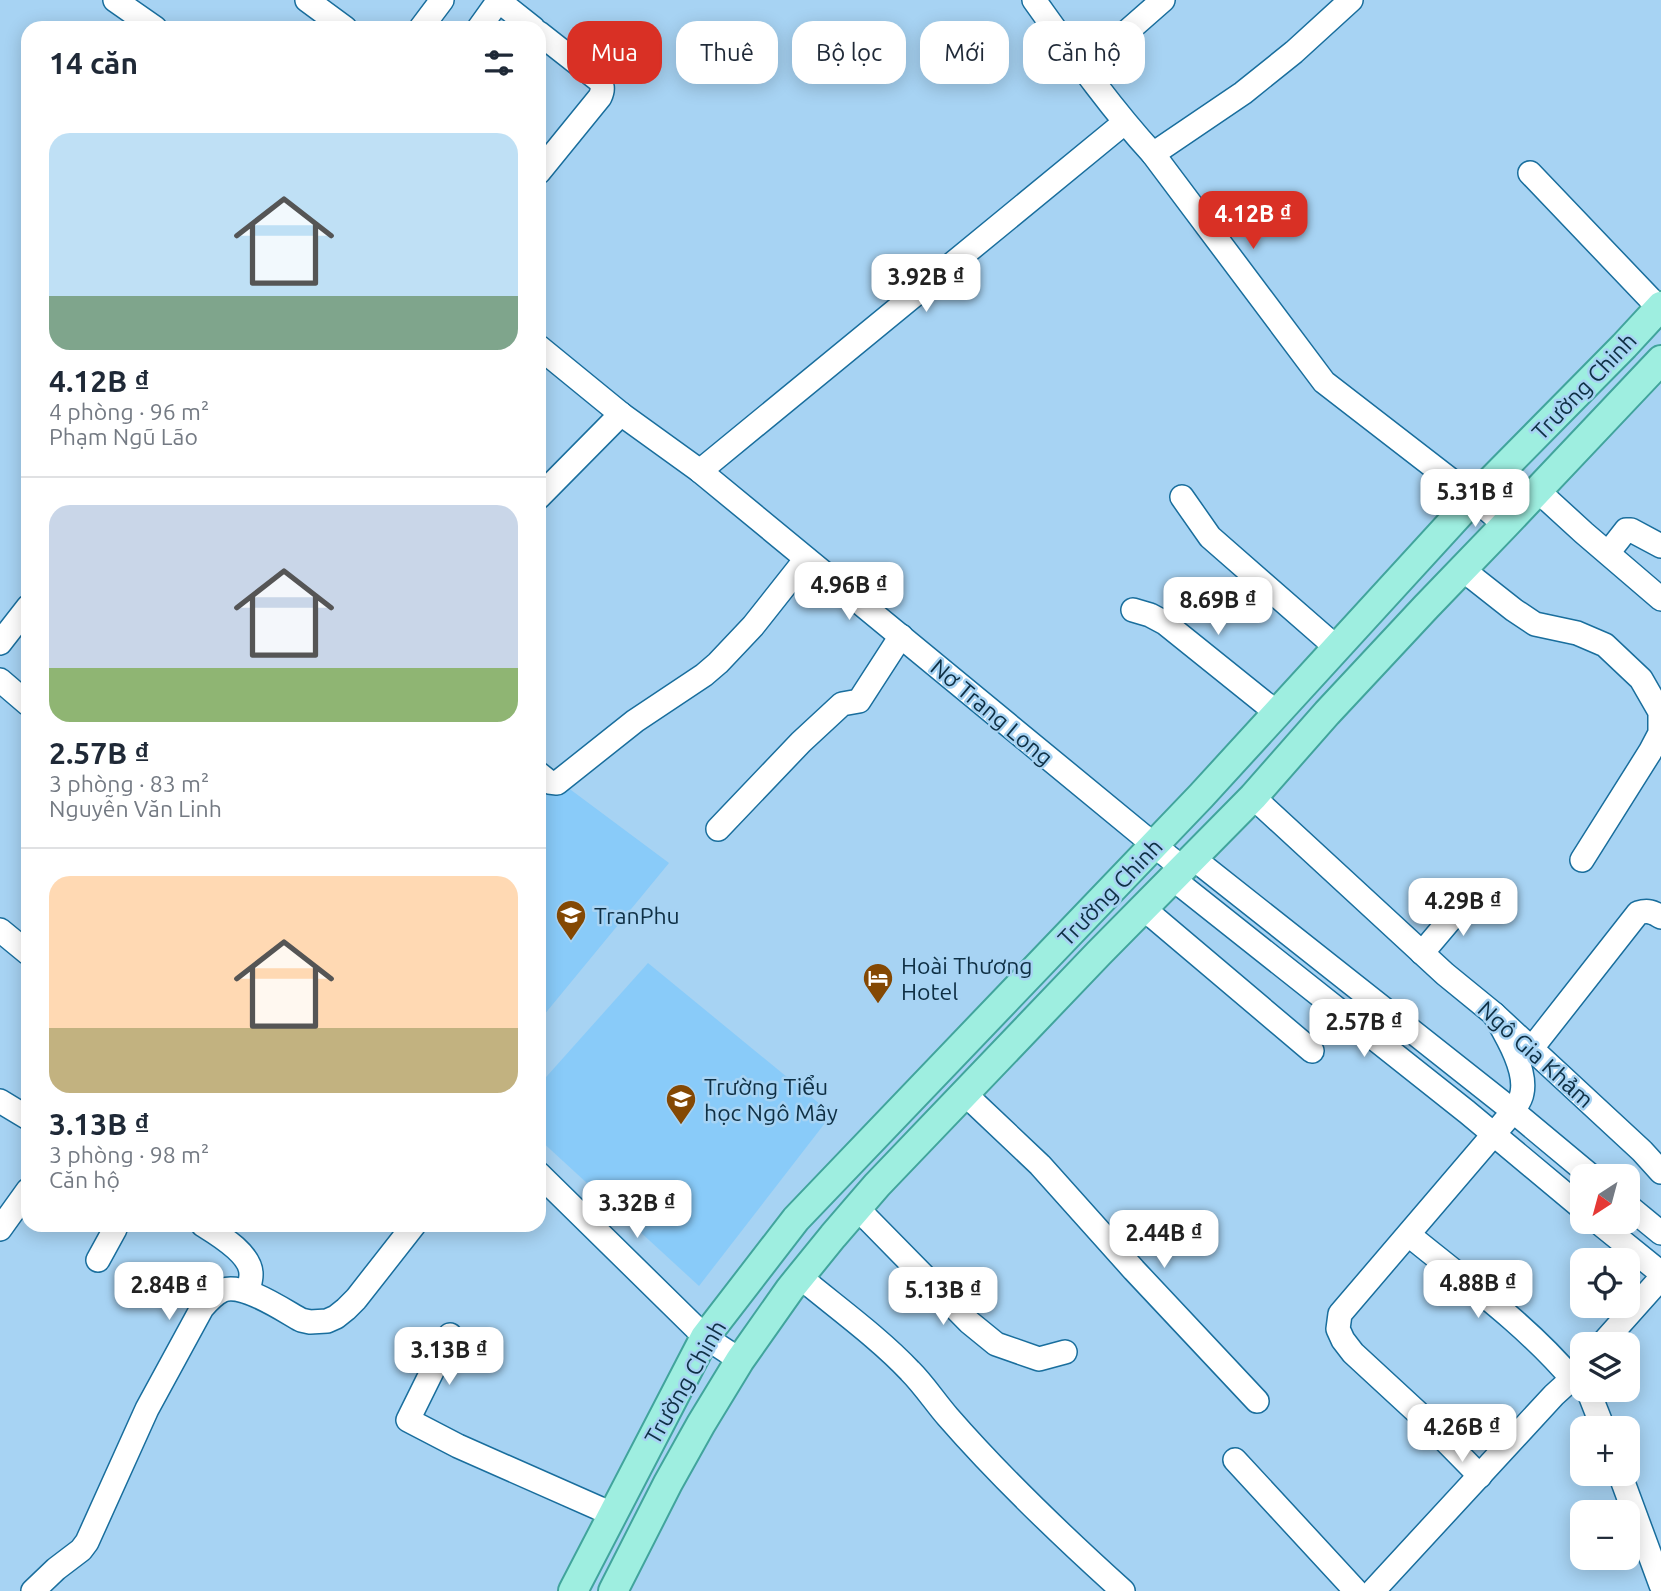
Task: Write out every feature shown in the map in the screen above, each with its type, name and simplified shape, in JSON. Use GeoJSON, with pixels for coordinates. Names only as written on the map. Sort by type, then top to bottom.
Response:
{"type":"FeatureCollection","features":[{"type":"Feature","properties":{"kind":"main road","name":"Trường Chinh"},"geometry":{"type":"LineString","coordinates":[[573,1591],[705,1337],[796,1219],[1154,845],[1474,498],[1660,307]]}},
{"type":"Feature","properties":{"kind":"main road","name":"Trường Chinh"},"geometry":{"type":"LineString","coordinates":[[613,1591],[668,1483],[740,1360],[800,1277],[857,1208],[1143,908],[1253,797],[1327,712],[1537,490],[1657,373]]}},
{"type":"Feature","properties":{"kind":"street"},"geometry":{"type":"LineString","coordinates":[[115,0],[145,21]]}},
{"type":"Feature","properties":{"kind":"street"},"geometry":{"type":"LineString","coordinates":[[307,0],[336,21]]}},
{"type":"Feature","properties":{"kind":"street"},"geometry":{"type":"LineString","coordinates":[[1034,0],[1049,21]]}},
{"type":"Feature","properties":{"kind":"street"},"geometry":{"type":"LineString","coordinates":[[1139,21],[1163,0]]}},
{"type":"Feature","properties":{"kind":"street"},"geometry":{"type":"LineString","coordinates":[[1153,154],[1243,93],[1301,46],[1351,0]]}},
{"type":"Feature","properties":{"kind":"street"},"geometry":{"type":"LineString","coordinates":[[484,21],[499,1],[524,21]]}},
{"type":"Feature","properties":{"kind":"street"},"geometry":{"type":"LineString","coordinates":[[426,21],[438,2]]}},
{"type":"Feature","properties":{"kind":"street"},"geometry":{"type":"LineString","coordinates":[[546,38],[603,86],[600,97],[546,163]]}},
{"type":"Feature","properties":{"kind":"street"},"geometry":{"type":"LineString","coordinates":[[1095,84],[1124,123],[1153,154],[1324,382],[1505,525]]}},
{"type":"Feature","properties":{"kind":"street"},"geometry":{"type":"LineString","coordinates":[[700,471],[1124,123]]}},
{"type":"Feature","properties":{"kind":"street"},"geometry":{"type":"LineString","coordinates":[[1530,173],[1660,307]]}},
{"type":"Feature","properties":{"kind":"street","name":"Nơ Trang Long"},"geometry":{"type":"LineString","coordinates":[[546,353],[621,414],[700,471],[1182,868]]}},
{"type":"Feature","properties":{"kind":"street"},"geometry":{"type":"LineString","coordinates":[[546,490],[621,414]]}},
{"type":"Feature","properties":{"kind":"street"},"geometry":{"type":"LineString","coordinates":[[1537,490],[1661,599]]}},
{"type":"Feature","properties":{"kind":"street"},"geometry":{"type":"LineString","coordinates":[[1182,497],[1210,537],[1337,648]]}},
{"type":"Feature","properties":{"kind":"street"},"geometry":{"type":"LineString","coordinates":[[1608,552],[1626,530],[1661,546]]}},
{"type":"Feature","properties":{"kind":"street"},"geometry":{"type":"LineString","coordinates":[[548,779],[704,676],[753,626],[806,559]]}},
{"type":"Feature","properties":{"kind":"street"},"geometry":{"type":"LineString","coordinates":[[1462,569],[1535,624],[1577,632],[1605,645],[1641,679],[1660,712],[1660,733],[1582,860]]}},
{"type":"Feature","properties":{"kind":"street"},"geometry":{"type":"LineString","coordinates":[[1133,610],[1165,623],[1278,713]]}},
{"type":"Feature","properties":{"kind":"street"},"geometry":{"type":"LineString","coordinates":[[0,643],[21,616]]}},
{"type":"Feature","properties":{"kind":"street"},"geometry":{"type":"LineString","coordinates":[[718,829],[842,704],[859,701],[901,636]]}},
{"type":"Feature","properties":{"kind":"street"},"geometry":{"type":"LineString","coordinates":[[0,680],[21,698]]}},
{"type":"Feature","properties":{"kind":"street","name":"Ngô Gia Khảm"},"geometry":{"type":"LineString","coordinates":[[1253,797],[1445,974],[1532,1048],[1661,1172]]}},
{"type":"Feature","properties":{"kind":"street"},"geometry":{"type":"LineString","coordinates":[[1182,868],[1513,1111],[1577,1164]]}},
{"type":"Feature","properties":{"kind":"street"},"geometry":{"type":"LineString","coordinates":[[1182,868],[1570,1198]]}},
{"type":"Feature","properties":{"kind":"street"},"geometry":{"type":"LineString","coordinates":[[1422,953],[1471,895]]}},
{"type":"Feature","properties":{"kind":"street"},"geometry":{"type":"LineString","coordinates":[[1143,908],[1312,1051]]}},
{"type":"Feature","properties":{"kind":"street"},"geometry":{"type":"LineString","coordinates":[[1532,1048],[1639,913],[1646,911],[1661,917]]}},
{"type":"Feature","properties":{"kind":"street"},"geometry":{"type":"LineString","coordinates":[[0,930],[21,947]]}},
{"type":"Feature","properties":{"kind":"street"},"geometry":{"type":"LineString","coordinates":[[1480,1476],[1418,1413],[1353,1353],[1338,1329],[1340,1314],[1513,1111],[1523,1092],[1519,1064],[1494,1014]]}},
{"type":"Feature","properties":{"kind":"street"},"geometry":{"type":"LineString","coordinates":[[965,1094],[1040,1165],[1257,1401]]}},
{"type":"Feature","properties":{"kind":"street"},"geometry":{"type":"LineString","coordinates":[[0,1101],[21,1114]]}},
{"type":"Feature","properties":{"kind":"street"},"geometry":{"type":"LineString","coordinates":[[546,1181],[705,1337],[740,1360]]}},
{"type":"Feature","properties":{"kind":"street"},"geometry":{"type":"LineString","coordinates":[[0,1229],[21,1200]]}},
{"type":"Feature","properties":{"kind":"street"},"geometry":{"type":"LineString","coordinates":[[857,1208],[969,1322],[996,1344],[1039,1360],[1065,1352]]}},
{"type":"Feature","properties":{"kind":"street"},"geometry":{"type":"LineString","coordinates":[[1640,1216],[1661,1233]]}},
{"type":"Feature","properties":{"kind":"street"},"geometry":{"type":"LineString","coordinates":[[98,1260],[113,1232]]}},
{"type":"Feature","properties":{"kind":"street"},"geometry":{"type":"LineString","coordinates":[[213,1232],[237,1249],[247,1261],[251,1273],[248,1292]]}},
{"type":"Feature","properties":{"kind":"street"},"geometry":{"type":"LineString","coordinates":[[33,1591],[87,1542],[148,1409],[202,1308],[210,1299],[226,1289],[236,1289],[248,1292],[302,1320],[327,1321],[336,1317],[356,1299],[409,1232]]}},
{"type":"Feature","properties":{"kind":"street"},"geometry":{"type":"LineString","coordinates":[[1612,1234],[1661,1275],[1612,1332]]}},
{"type":"Feature","properties":{"kind":"street"},"geometry":{"type":"LineString","coordinates":[[1409,1235],[1489,1300],[1570,1372]]}},
{"type":"Feature","properties":{"kind":"street"},"geometry":{"type":"LineString","coordinates":[[800,1277],[911,1372],[1003,1476],[1123,1591]]}},
{"type":"Feature","properties":{"kind":"street"},"geometry":{"type":"LineString","coordinates":[[450,1335],[408,1420],[457,1446],[612,1514]]}},
{"type":"Feature","properties":{"kind":"street"},"geometry":{"type":"LineString","coordinates":[[1373,1591],[1554,1395],[1570,1384]]}},
{"type":"Feature","properties":{"kind":"street"},"geometry":{"type":"LineString","coordinates":[[1235,1460],[1356,1591]]}},
{"type":"Feature","properties":{"kind":"street"},"geometry":{"type":"LineString","coordinates":[[1624,1486],[1661,1585]]}},
{"type":"Feature","properties":{"kind":"shaded area","name":"TranPhu"},"geometry":{"type":"Polygon","coordinates":[[[567,787],[669,863],[546,1012],[546,791],[549,794],[567,787]]]}},
{"type":"Feature","properties":{"kind":"shaded area","name":"Trường Tiểu học Ngô Mây"},"geometry":{"type":"Polygon","coordinates":[[[648,963],[832,1114],[699,1286],[546,1145],[546,1077],[648,963]]]}},
{"type":"Feature","properties":{"kind":"place","name":"TranPhu"},"geometry":{"type":"Point","coordinates":[571,942]}},
{"type":"Feature","properties":{"kind":"place","name":"Hoài Thương Hotel"},"geometry":{"type":"Point","coordinates":[878,1005]}},
{"type":"Feature","properties":{"kind":"place","name":"Trường Tiểu học Ngô Mây"},"geometry":{"type":"Point","coordinates":[681,1126]}}]}
